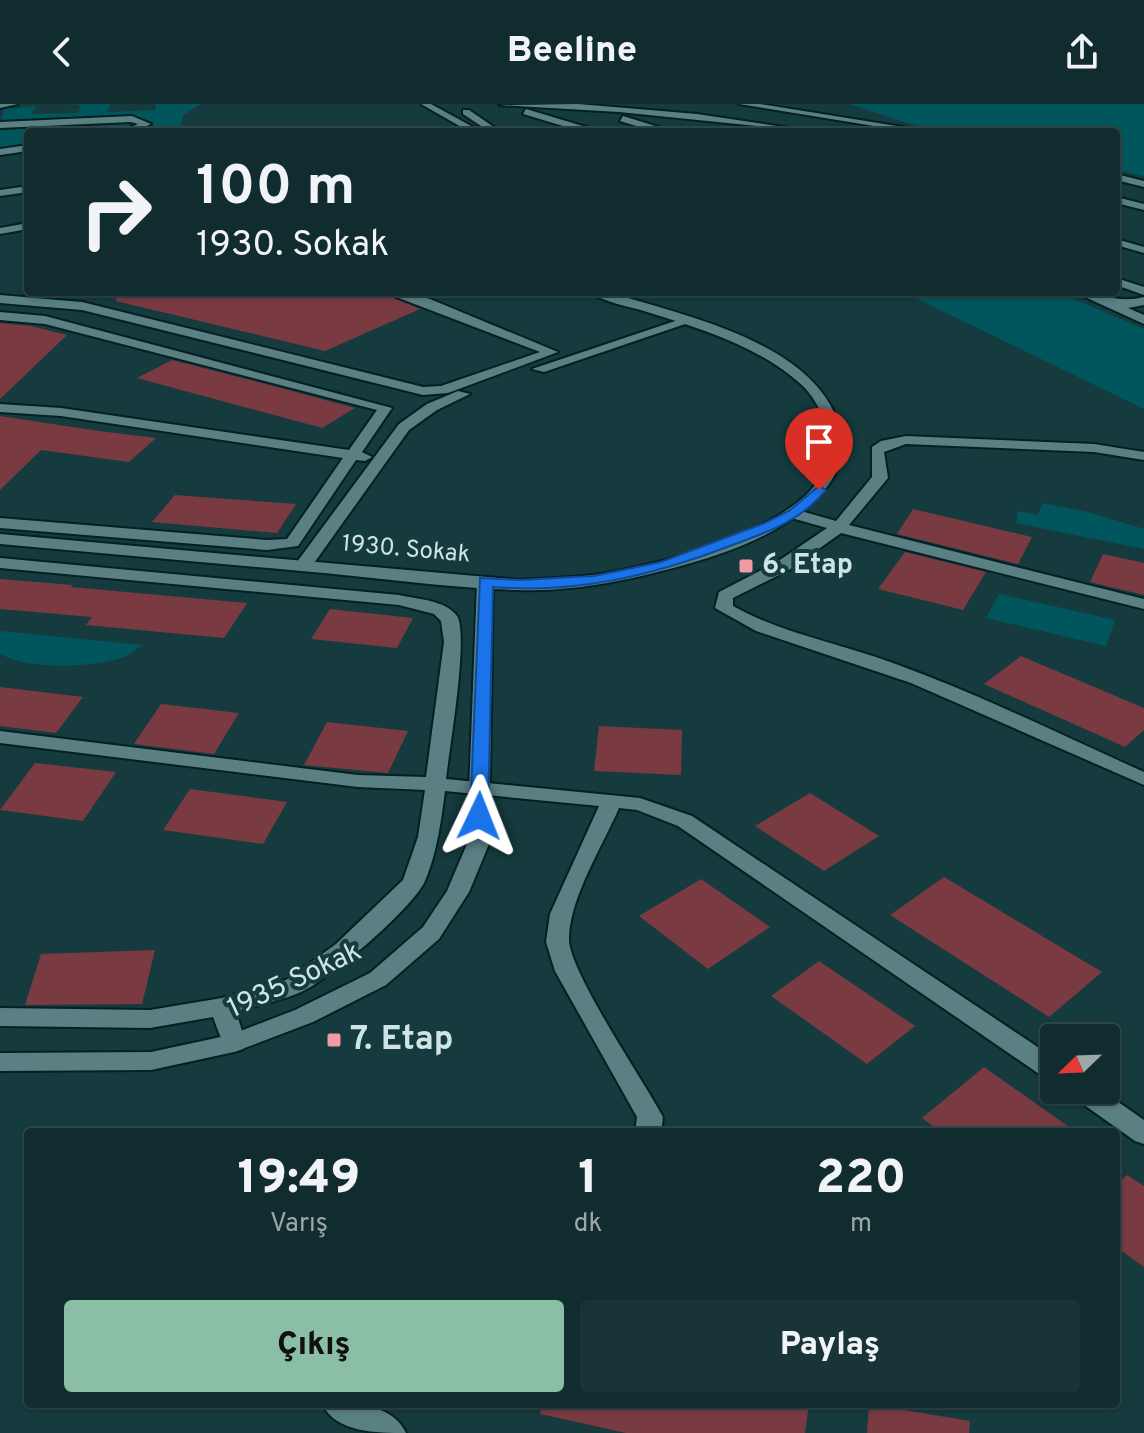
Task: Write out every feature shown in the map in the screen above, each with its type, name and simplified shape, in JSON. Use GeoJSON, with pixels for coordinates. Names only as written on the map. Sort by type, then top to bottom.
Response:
{"type":"FeatureCollection","features":[{"type":"Feature","properties":{"kind":"street"},"geometry":{"type":"LineString","coordinates":[[0,105],[14,104]]}},
{"type":"Feature","properties":{"kind":"street"},"geometry":{"type":"LineString","coordinates":[[425,104],[470,128]]}},
{"type":"Feature","properties":{"kind":"street"},"geometry":{"type":"LineString","coordinates":[[448,104],[473,115],[491,128]]}},
{"type":"Feature","properties":{"kind":"street"},"geometry":{"type":"LineString","coordinates":[[643,104],[658,113]]}},
{"type":"Feature","properties":{"kind":"street"},"geometry":{"type":"LineString","coordinates":[[743,104],[902,128]]}},
{"type":"Feature","properties":{"kind":"street"},"geometry":{"type":"LineString","coordinates":[[501,105],[658,113],[780,128]]}},
{"type":"Feature","properties":{"kind":"street"},"geometry":{"type":"LineString","coordinates":[[501,105],[580,128]]}},
{"type":"Feature","properties":{"kind":"street"},"geometry":{"type":"LineString","coordinates":[[520,110],[604,113],[652,128]]}},
{"type":"Feature","properties":{"kind":"street"},"geometry":{"type":"LineString","coordinates":[[0,125],[132,119],[147,124],[136,128]]}},
{"type":"Feature","properties":{"kind":"street"},"geometry":{"type":"LineString","coordinates":[[0,152],[24,149]]}},
{"type":"Feature","properties":{"kind":"street"},"geometry":{"type":"LineString","coordinates":[[1120,178],[1144,184]]}},
{"type":"Feature","properties":{"kind":"street"},"geometry":{"type":"LineString","coordinates":[[0,186],[24,183]]}},
{"type":"Feature","properties":{"kind":"street"},"geometry":{"type":"LineString","coordinates":[[0,193],[24,190]]}},
{"type":"Feature","properties":{"kind":"street"},"geometry":{"type":"LineString","coordinates":[[1120,201],[1144,207]]}},
{"type":"Feature","properties":{"kind":"street"},"geometry":{"type":"LineString","coordinates":[[0,231],[24,227]]}},
{"type":"Feature","properties":{"kind":"street"},"geometry":{"type":"LineString","coordinates":[[1120,243],[1144,250]]}},
{"type":"Feature","properties":{"kind":"street"},"geometry":{"type":"LineString","coordinates":[[1120,283],[1144,293]]}},
{"type":"Feature","properties":{"kind":"street"},"geometry":{"type":"LineString","coordinates":[[404,296],[426,302],[569,360]]}},
{"type":"Feature","properties":{"kind":"street","name":"1930. Sokak"},"geometry":{"type":"LineString","coordinates":[[0,539],[520,585],[594,580],[665,565],[724,546],[794,514],[819,490],[835,467],[836,444],[831,418],[817,393],[799,375],[760,353],[685,322],[608,296]]}},
{"type":"Feature","properties":{"kind":"street"},"geometry":{"type":"LineString","coordinates":[[1092,296],[1144,320]]}},
{"type":"Feature","properties":{"kind":"street"},"geometry":{"type":"LineString","coordinates":[[1094,296],[1117,304],[1144,301]]}},
{"type":"Feature","properties":{"kind":"street"},"geometry":{"type":"LineString","coordinates":[[0,299],[82,306],[423,391],[443,390],[552,352]]}},
{"type":"Feature","properties":{"kind":"street"},"geometry":{"type":"LineString","coordinates":[[0,316],[45,320],[385,408],[292,543],[267,545],[0,523]]}},
{"type":"Feature","properties":{"kind":"street"},"geometry":{"type":"LineString","coordinates":[[303,566],[404,427],[432,407],[685,322]]}},
{"type":"Feature","properties":{"kind":"street"},"geometry":{"type":"LineString","coordinates":[[0,408],[61,412],[379,459]]}},
{"type":"Feature","properties":{"kind":"street"},"geometry":{"type":"LineString","coordinates":[[1144,456],[1094,448],[895,441],[877,450],[880,478],[839,527],[783,566],[725,596],[724,608],[758,627],[851,655],[927,683],[1144,779]]}},
{"type":"Feature","properties":{"kind":"street"},"geometry":{"type":"LineString","coordinates":[[794,514],[1144,604]]}},
{"type":"Feature","properties":{"kind":"street"},"geometry":{"type":"LineString","coordinates":[[0,563],[399,600],[440,610],[450,619],[453,642],[429,837],[421,864],[413,883],[392,907],[344,950],[294,986],[222,1007],[150,1019],[0,1017]]}},
{"type":"Feature","properties":{"kind":"street","name":"1935 Sokak"},"geometry":{"type":"LineString","coordinates":[[0,1062],[151,1061],[234,1043],[304,1016],[378,979],[431,933],[458,892],[478,844],[485,582]]}},
{"type":"Feature","properties":{"kind":"street"},"geometry":{"type":"LineString","coordinates":[[0,737],[342,780],[435,784],[640,804],[685,821],[1040,1062]]}},
{"type":"Feature","properties":{"kind":"street"},"geometry":{"type":"LineString","coordinates":[[612,801],[561,914],[557,942],[567,971],[650,1117],[649,1128]]}},
{"type":"Feature","properties":{"kind":"street"},"geometry":{"type":"LineString","coordinates":[[222,1007],[234,1043]]}},
{"type":"Feature","properties":{"kind":"street"},"geometry":{"type":"LineString","coordinates":[[1102,1104],[1144,1134]]}},
{"type":"Feature","properties":{"kind":"street"},"geometry":{"type":"LineString","coordinates":[[344,1408],[390,1433]]}},
{"type":"Feature","properties":{"kind":"shaded area"},"geometry":{"type":"Polygon","coordinates":[[[47,104],[35,106],[32,114],[78,113],[81,105],[62,104],[110,104],[108,112],[155,110],[156,104],[201,104],[183,115],[181,128],[143,128],[154,123],[137,117],[0,123],[5,108],[0,106],[10,106],[10,109],[47,104]]]}},
{"type":"Feature","properties":{"kind":"shaded area"},"geometry":{"type":"Polygon","coordinates":[[[850,104],[1144,104],[1144,176],[1120,171],[1120,128],[929,128],[850,104]]]}},
{"type":"Feature","properties":{"kind":"shaded area"},"geometry":{"type":"Polygon","coordinates":[[[127,121],[138,125],[126,128],[29,128],[127,121]]]}},
{"type":"Feature","properties":{"kind":"shaded area"},"geometry":{"type":"Polygon","coordinates":[[[0,127],[1,130],[24,128],[24,147],[0,150],[0,127]]]}},
{"type":"Feature","properties":{"kind":"shaded area"},"geometry":{"type":"Polygon","coordinates":[[[911,296],[1067,296],[1144,329],[1144,409],[911,296]]]}},
{"type":"Feature","properties":{"kind":"shaded area"},"geometry":{"type":"Polygon","coordinates":[[[1042,503],[1092,513],[1144,529],[1144,549],[1016,523],[1018,511],[1038,515],[1042,503]]]}},
{"type":"Feature","properties":{"kind":"shaded area"},"geometry":{"type":"Polygon","coordinates":[[[999,594],[1115,620],[1106,646],[986,618],[999,594]]]}},
{"type":"Feature","properties":{"kind":"shaded area"},"geometry":{"type":"Polygon","coordinates":[[[0,631],[142,645],[128,655],[113,660],[80,665],[43,665],[11,659],[0,653],[0,631]]]}},
{"type":"Feature","properties":{"kind":"building"},"geometry":{"type":"Polygon","coordinates":[[[117,296],[389,296],[420,309],[325,351],[116,301],[117,296]]]}},
{"type":"Feature","properties":{"kind":"building"},"geometry":{"type":"Polygon","coordinates":[[[0,323],[31,326],[67,335],[0,399],[0,323]]]}},
{"type":"Feature","properties":{"kind":"building"},"geometry":{"type":"Polygon","coordinates":[[[172,360],[355,408],[322,428],[137,378],[172,360]]]}},
{"type":"Feature","properties":{"kind":"building"},"geometry":{"type":"Polygon","coordinates":[[[0,416],[156,438],[129,462],[41,450],[0,490],[0,416]]]}},
{"type":"Feature","properties":{"kind":"building"},"geometry":{"type":"Polygon","coordinates":[[[175,495],[296,504],[277,533],[152,522],[175,495]]]}},
{"type":"Feature","properties":{"kind":"building"},"geometry":{"type":"Polygon","coordinates":[[[913,509],[1032,537],[1018,564],[897,534],[913,509]]]}},
{"type":"Feature","properties":{"kind":"building"},"geometry":{"type":"Polygon","coordinates":[[[905,552],[986,572],[963,610],[878,589],[905,552]]]}},
{"type":"Feature","properties":{"kind":"building"},"geometry":{"type":"Polygon","coordinates":[[[1103,554],[1144,563],[1144,595],[1090,582],[1103,554]]]}},
{"type":"Feature","properties":{"kind":"building"},"geometry":{"type":"Polygon","coordinates":[[[0,579],[247,603],[224,638],[86,625],[92,617],[0,609],[0,579]]]}},
{"type":"Feature","properties":{"kind":"building"},"geometry":{"type":"Polygon","coordinates":[[[330,609],[413,618],[397,648],[311,639],[330,609]]]}},
{"type":"Feature","properties":{"kind":"building"},"geometry":{"type":"Polygon","coordinates":[[[1021,656],[1144,708],[1144,730],[1125,747],[984,684],[1021,656]]]}},
{"type":"Feature","properties":{"kind":"building"},"geometry":{"type":"Polygon","coordinates":[[[0,687],[83,697],[56,733],[0,726],[0,687]]]}},
{"type":"Feature","properties":{"kind":"building"},"geometry":{"type":"Polygon","coordinates":[[[161,704],[239,713],[214,754],[134,744],[161,704]]]}},
{"type":"Feature","properties":{"kind":"building"},"geometry":{"type":"Polygon","coordinates":[[[327,722],[408,731],[388,773],[304,765],[327,722]]]}},
{"type":"Feature","properties":{"kind":"building"},"geometry":{"type":"Polygon","coordinates":[[[599,726],[682,730],[681,775],[594,771],[599,726]]]}},
{"type":"Feature","properties":{"kind":"building"},"geometry":{"type":"Polygon","coordinates":[[[35,763],[116,772],[83,821],[0,810],[35,763]]]}},
{"type":"Feature","properties":{"kind":"building"},"geometry":{"type":"Polygon","coordinates":[[[190,789],[287,802],[263,844],[163,830],[190,789]]]}},
{"type":"Feature","properties":{"kind":"building"},"geometry":{"type":"Polygon","coordinates":[[[810,793],[879,836],[824,871],[755,826],[810,793]]]}},
{"type":"Feature","properties":{"kind":"building"},"geometry":{"type":"Polygon","coordinates":[[[944,877],[1102,972],[1049,1017],[890,915],[944,877]]]}},
{"type":"Feature","properties":{"kind":"building"},"geometry":{"type":"Polygon","coordinates":[[[701,879],[770,927],[708,969],[639,916],[701,879]]]}},
{"type":"Feature","properties":{"kind":"building"},"geometry":{"type":"Polygon","coordinates":[[[155,950],[142,1004],[25,1005],[41,954],[155,950]]]}},
{"type":"Feature","properties":{"kind":"building"},"geometry":{"type":"Polygon","coordinates":[[[819,961],[915,1026],[867,1064],[771,996],[819,961]]]}},
{"type":"Feature","properties":{"kind":"building"},"geometry":{"type":"Polygon","coordinates":[[[984,1067],[1070,1128],[936,1128],[922,1118],[984,1067]]]}},
{"type":"Feature","properties":{"kind":"building"},"geometry":{"type":"Polygon","coordinates":[[[1127,1175],[1144,1186],[1144,1267],[1120,1250],[1120,1181],[1127,1175]]]}},
{"type":"Feature","properties":{"kind":"building"},"geometry":{"type":"Polygon","coordinates":[[[541,1408],[808,1408],[805,1433],[626,1433],[540,1414],[541,1408]]]}},
{"type":"Feature","properties":{"kind":"building"},"geometry":{"type":"Polygon","coordinates":[[[869,1408],[893,1408],[970,1421],[969,1433],[867,1433],[869,1408]]]}},
{"type":"Feature","properties":{"kind":"place","name":"6. Etap"},"geometry":{"type":"Point","coordinates":[746,566]}},
{"type":"Feature","properties":{"kind":"place","name":"7. Etap"},"geometry":{"type":"Point","coordinates":[334,1040]}},
{"type":"Feature","properties":{"kind":"route"},"geometry":{"type":"LineString","coordinates":[[479,816],[485,582],[520,585],[594,580],[665,565],[724,546],[770,526],[794,514],[819,490]]}}]}
